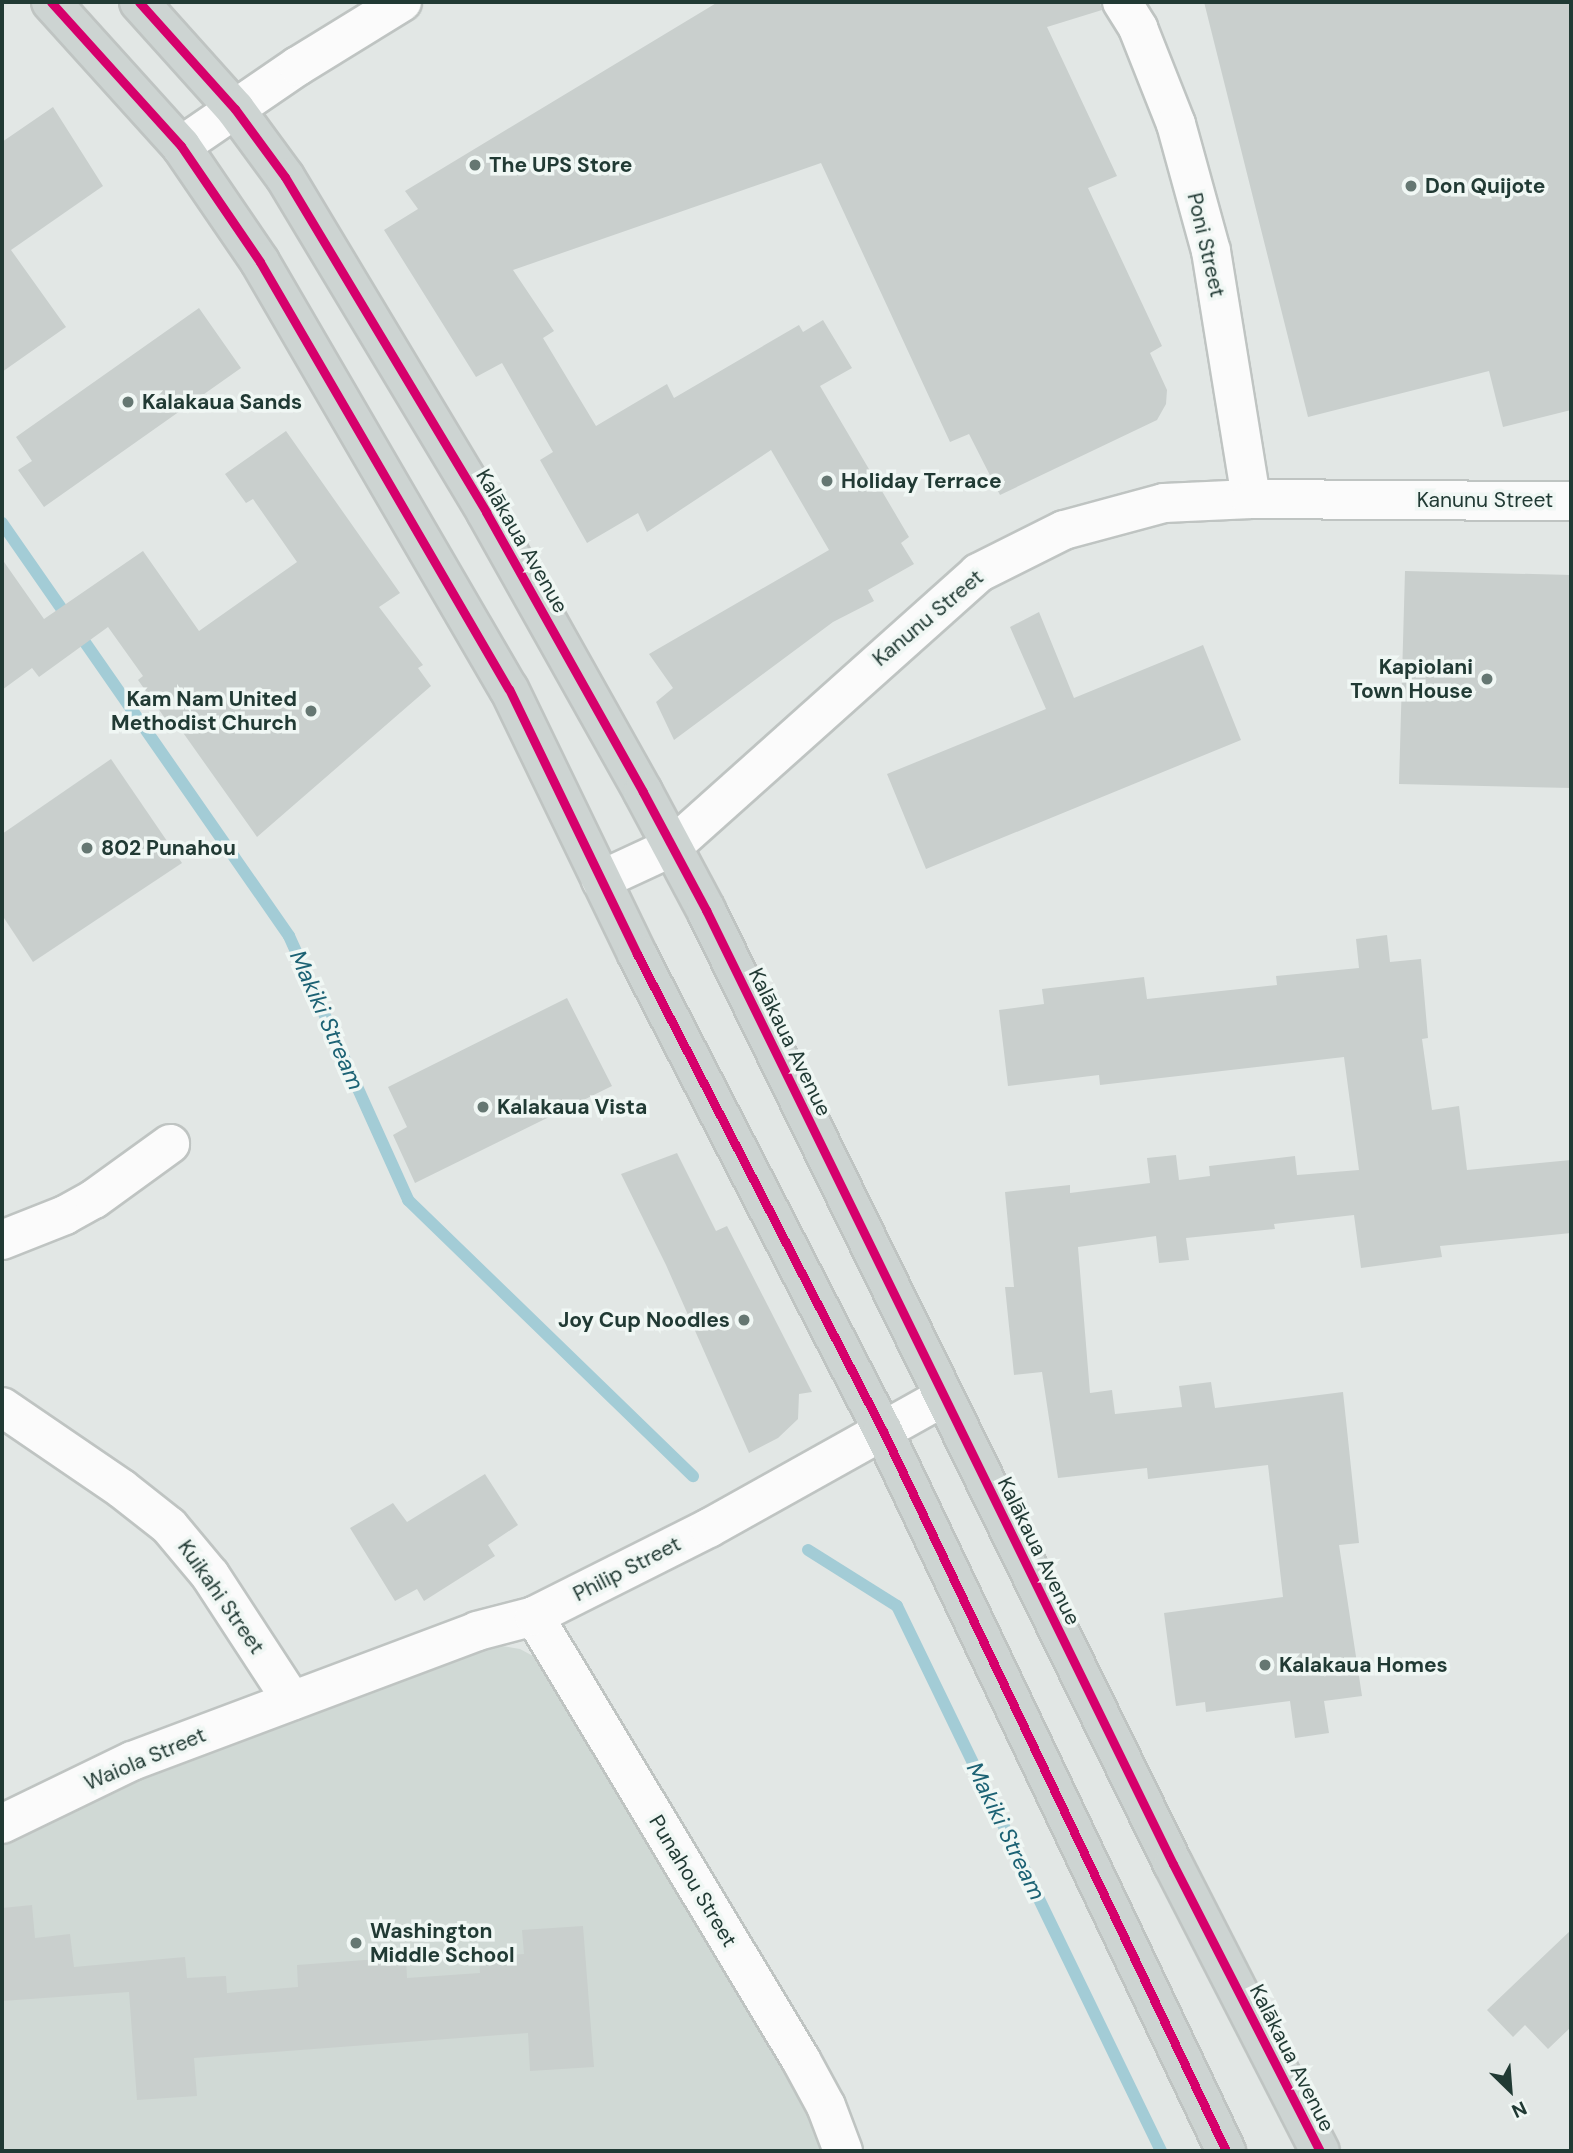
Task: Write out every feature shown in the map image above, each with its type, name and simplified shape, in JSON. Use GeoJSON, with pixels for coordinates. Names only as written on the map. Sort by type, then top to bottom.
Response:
{"type":"FeatureCollection","features":[{"type":"Feature","properties":{"kind":"main road"},"geometry":{"type":"LineString","coordinates":[[51,2],[181,146],[260,262],[509,689],[601,880],[883,1431],[1226,2151]]}},
{"type":"Feature","properties":{"kind":"main road","name":"Kalākaua Avenue"},"geometry":{"type":"LineString","coordinates":[[139,2],[235,109],[285,177],[486,512],[672,847],[712,922],[1167,1852],[1320,2151]]}},
{"type":"Feature","properties":{"kind":"street"},"geometry":{"type":"LineString","coordinates":[[181,146],[298,65],[402,2]]}},
{"type":"Feature","properties":{"kind":"street","name":"Poni Street"},"geometry":{"type":"LineString","coordinates":[[1122,2],[1138,28],[1176,124],[1211,251],[1251,499]]}},
{"type":"Feature","properties":{"kind":"street","name":"Kanunu Street"},"geometry":{"type":"LineString","coordinates":[[601,880],[672,847],[978,573],[1064,530],[1164,503],[1251,499],[1571,500]]}},
{"type":"Feature","properties":{"kind":"street"},"geometry":{"type":"LineString","coordinates":[[2,1240],[35,1228],[84,1204],[170,1144]]}},
{"type":"Feature","properties":{"kind":"street","name":"Philip Street"},"geometry":{"type":"LineString","coordinates":[[292,1701],[477,1631],[534,1616],[709,1528],[943,1397]]}},
{"type":"Feature","properties":{"kind":"street","name":"Kuikahi Street"},"geometry":{"type":"LineString","coordinates":[[2,1407],[131,1495],[169,1526],[210,1575],[292,1701]]}},
{"type":"Feature","properties":{"kind":"street","name":"Punahou Street"},"geometry":{"type":"LineString","coordinates":[[534,1616],[801,2060],[826,2106],[843,2151]]}},
{"type":"Feature","properties":{"kind":"street","name":"Waiola Street"},"geometry":{"type":"LineString","coordinates":[[2,1824],[132,1761],[292,1701]]}},
{"type":"Feature","properties":{"kind":"shaded area","name":"Washington Middle School"},"geometry":{"type":"Polygon","coordinates":[[[490,1644],[520,1649],[533,1656],[552,1679],[557,1694],[774,2046],[829,2151],[2,2151],[2,1840],[81,1801],[490,1644]]]}},
{"type":"Feature","properties":{"kind":"building"},"geometry":{"type":"Polygon","coordinates":[[[718,2],[1100,2],[1102,10],[1047,27],[1117,176],[1088,188],[1162,346],[1150,353],[1167,390],[1166,404],[1157,420],[1000,495],[969,434],[950,442],[821,163],[513,270],[554,331],[543,338],[596,426],[667,384],[674,398],[799,325],[803,332],[823,320],[852,368],[820,386],[909,537],[901,543],[914,564],[868,590],[874,601],[833,622],[674,740],[656,702],[673,688],[649,654],[829,550],[771,450],[647,532],[638,513],[587,543],[540,460],[553,452],[502,363],[476,377],[384,230],[418,209],[405,191],[718,2]]]}},
{"type":"Feature","properties":{"kind":"building","name":"Don Quijote"},"geometry":{"type":"Polygon","coordinates":[[[1204,2],[1571,2],[1571,410],[1503,427],[1489,371],[1308,417],[1204,2]]]}},
{"type":"Feature","properties":{"kind":"building"},"geometry":{"type":"Polygon","coordinates":[[[53,107],[103,186],[11,250],[66,327],[2,372],[2,142],[53,107]]]}},
{"type":"Feature","properties":{"kind":"building","name":"Kalakaua Sands"},"geometry":{"type":"Polygon","coordinates":[[[199,308],[241,368],[44,507],[18,470],[32,461],[16,437],[199,308]]]}},
{"type":"Feature","properties":{"kind":"building"},"geometry":{"type":"Polygon","coordinates":[[[286,431],[400,593],[379,607],[423,665],[418,668],[431,686],[257,837],[179,727],[174,731],[138,680],[143,676],[108,627],[39,677],[32,668],[2,690],[2,559],[44,619],[143,551],[199,631],[297,562],[253,499],[246,503],[225,474],[286,431]]]}},
{"type":"Feature","properties":{"kind":"building","name":"Kapiolani Town House"},"geometry":{"type":"Polygon","coordinates":[[[1405,571],[1571,575],[1571,788],[1399,784],[1405,571]]]}},
{"type":"Feature","properties":{"kind":"building"},"geometry":{"type":"Polygon","coordinates":[[[1039,612],[1074,698],[1203,645],[1241,740],[926,869],[887,774],[1046,709],[1010,627],[1039,612]]]}},
{"type":"Feature","properties":{"kind":"building","name":"802 Punahou"},"geometry":{"type":"Polygon","coordinates":[[[111,759],[182,863],[33,962],[2,915],[2,834],[111,759]]]}},
{"type":"Feature","properties":{"kind":"building"},"geometry":{"type":"Polygon","coordinates":[[[1387,935],[1390,962],[1421,959],[1428,1038],[1422,1039],[1432,1110],[1459,1106],[1467,1170],[1571,1160],[1571,1233],[1440,1246],[1442,1257],[1361,1268],[1354,1215],[1274,1224],[1275,1229],[1186,1238],[1189,1260],[1159,1263],[1156,1236],[1078,1247],[1090,1393],[1112,1390],[1115,1414],[1182,1407],[1179,1386],[1211,1382],[1215,1408],[1343,1392],[1359,1543],[1339,1545],[1362,1696],[1324,1701],[1329,1733],[1295,1738],[1290,1701],[1206,1712],[1205,1702],[1176,1706],[1164,1613],[1283,1597],[1268,1465],[1148,1479],[1147,1468],[1058,1478],[1042,1372],[1014,1375],[1005,1287],[1014,1287],[1005,1192],[1070,1185],[1070,1193],[1150,1183],[1147,1158],[1176,1155],[1179,1180],[1210,1176],[1209,1166],[1295,1156],[1297,1175],[1359,1170],[1344,1057],[1100,1085],[1099,1075],[1008,1086],[999,1010],[1044,1004],[1042,989],[1144,977],[1147,999],[1277,985],[1276,976],[1359,968],[1356,939],[1387,935]]]}},
{"type":"Feature","properties":{"kind":"building","name":"Kalakaua Vista"},"geometry":{"type":"Polygon","coordinates":[[[567,998],[612,1086],[415,1183],[393,1135],[407,1127],[388,1087],[567,998]]]}},
{"type":"Feature","properties":{"kind":"building"},"geometry":{"type":"Polygon","coordinates":[[[677,1153],[716,1231],[727,1226],[812,1392],[799,1394],[798,1419],[778,1438],[749,1453],[666,1265],[621,1174],[677,1153]]]}},
{"type":"Feature","properties":{"kind":"building"},"geometry":{"type":"Polygon","coordinates":[[[485,1474],[518,1525],[488,1545],[495,1556],[424,1601],[417,1589],[395,1601],[350,1528],[393,1503],[407,1522],[485,1474]]]}},
{"type":"Feature","properties":{"kind":"building"},"geometry":{"type":"Polygon","coordinates":[[[32,1905],[35,1938],[70,1934],[74,1967],[185,1957],[187,1978],[226,1976],[227,1993],[298,1987],[297,1965],[406,1957],[407,1978],[480,1973],[479,1957],[524,1954],[522,1930],[583,1926],[594,2067],[530,2071],[528,2033],[194,2058],[197,2096],[137,2100],[129,1992],[2,2001],[2,1908],[32,1905]]]}},
{"type":"Feature","properties":{"kind":"building"},"geometry":{"type":"Polygon","coordinates":[[[1571,1930],[1571,2027],[1548,2049],[1525,2025],[1513,2037],[1487,2010],[1571,1930]]]}},
{"type":"Feature","properties":{"kind":"waterway","name":"Makiki Stream"},"geometry":{"type":"LineString","coordinates":[[2,523],[289,936],[408,1200],[693,1476]]}},
{"type":"Feature","properties":{"kind":"waterway","name":"Makiki Stream"},"geometry":{"type":"LineString","coordinates":[[808,1550],[897,1606],[1161,2151]]}},
{"type":"Feature","properties":{"kind":"cycle path"},"geometry":{"type":"LineString","coordinates":[[51,2],[181,146],[260,262],[509,689],[637,954],[883,1431],[1226,2151]]}},
{"type":"Feature","properties":{"kind":"cycle path"},"geometry":{"type":"LineString","coordinates":[[139,2],[235,109],[285,177],[486,512],[643,792],[706,910],[1173,1864],[1320,2151]]}},
{"type":"Feature","properties":{"kind":"place","name":"The UPS Store"},"geometry":{"type":"Point","coordinates":[475,165]}},
{"type":"Feature","properties":{"kind":"place","name":"Don Quijote"},"geometry":{"type":"Point","coordinates":[1411,186]}},
{"type":"Feature","properties":{"kind":"place","name":"Kalakaua Sands"},"geometry":{"type":"Point","coordinates":[128,402]}},
{"type":"Feature","properties":{"kind":"place","name":"Holiday Terrace"},"geometry":{"type":"Point","coordinates":[827,481]}},
{"type":"Feature","properties":{"kind":"place","name":"Kapiolani Town House"},"geometry":{"type":"Point","coordinates":[1487,679]}},
{"type":"Feature","properties":{"kind":"place","name":"Kam Nam United Methodist Church"},"geometry":{"type":"Point","coordinates":[311,711]}},
{"type":"Feature","properties":{"kind":"place","name":"802 Punahou"},"geometry":{"type":"Point","coordinates":[87,848]}},
{"type":"Feature","properties":{"kind":"place","name":"Kalakaua Vista"},"geometry":{"type":"Point","coordinates":[483,1107]}},
{"type":"Feature","properties":{"kind":"place","name":"Joy Cup Noodles"},"geometry":{"type":"Point","coordinates":[744,1320]}},
{"type":"Feature","properties":{"kind":"place","name":"Kalakaua Homes"},"geometry":{"type":"Point","coordinates":[1265,1665]}},
{"type":"Feature","properties":{"kind":"place","name":"Washington Middle School"},"geometry":{"type":"Point","coordinates":[356,1943]}}]}
